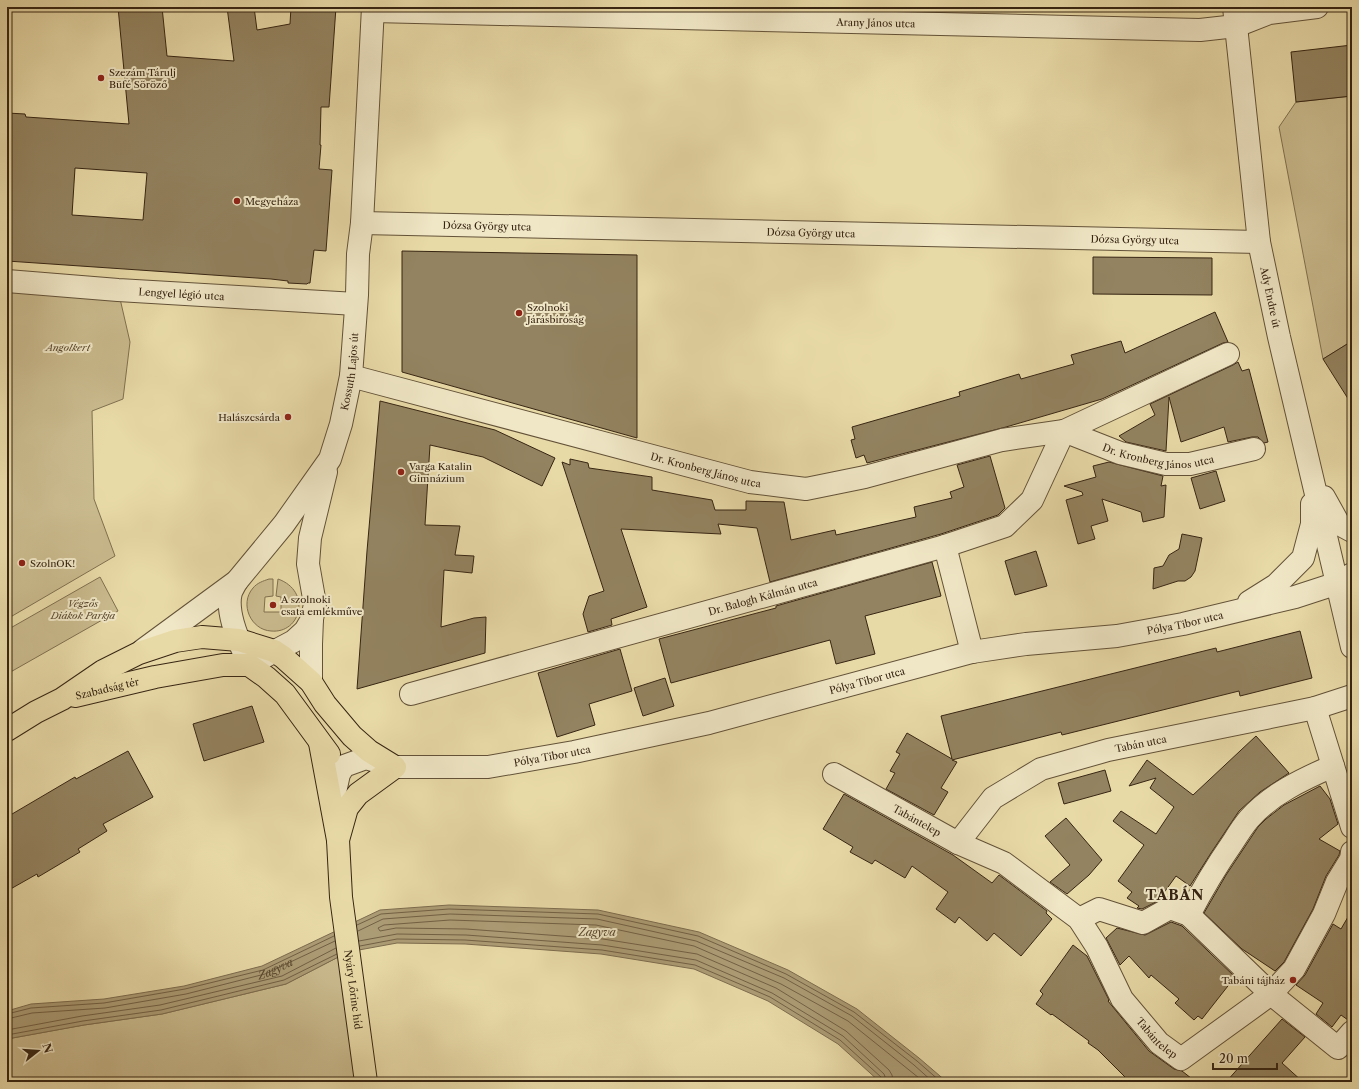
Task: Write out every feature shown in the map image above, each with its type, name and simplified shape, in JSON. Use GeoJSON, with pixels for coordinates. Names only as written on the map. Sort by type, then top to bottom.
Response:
{"type":"FeatureCollection","features":[{"type":"Feature","properties":{"kind":"main road","name":"Szabadság tér"},"geometry":{"type":"LineString","coordinates":[[62,699],[104,671],[139,653],[175,641],[202,637],[239,640],[274,651],[311,682]]}},
{"type":"Feature","properties":{"kind":"main road","name":"Szabadság tér"},"geometry":{"type":"LineString","coordinates":[[62,699],[155,676],[223,665],[249,665]]}},
{"type":"Feature","properties":{"kind":"main road"},"geometry":{"type":"LineString","coordinates":[[249,665],[266,677],[285,694],[332,755]]}},
{"type":"Feature","properties":{"kind":"main road"},"geometry":{"type":"LineString","coordinates":[[311,682],[326,723],[332,755],[332,806],[338,840]]}},
{"type":"Feature","properties":{"kind":"main road"},"geometry":{"type":"LineString","coordinates":[[311,682],[325,704],[352,736],[369,751],[395,767],[370,783],[358,794],[347,808],[338,840]]}},
{"type":"Feature","properties":{"kind":"main road"},"geometry":{"type":"LineString","coordinates":[[7,730],[36,712],[62,699]]}},
{"type":"Feature","properties":{"kind":"main road","name":"Nyáry Lőrinc híd"},"geometry":{"type":"LineString","coordinates":[[338,840],[341,897],[366,1082]]}},
{"type":"Feature","properties":{"kind":"street","name":"Arany János utca"},"geometry":{"type":"LineString","coordinates":[[373,9],[1200,30],[1235,16],[1317,7]]}},
{"type":"Feature","properties":{"kind":"street","name":"Kossuth Lajos út"},"geometry":{"type":"LineString","coordinates":[[139,653],[237,581],[284,524],[330,459],[341,424],[351,376],[358,254],[362,223],[373,9]]}},
{"type":"Feature","properties":{"kind":"street","name":"Ady Endre út"},"geometry":{"type":"LineString","coordinates":[[1235,16],[1259,242],[1311,475],[1347,580],[1352,647]]}},
{"type":"Feature","properties":{"kind":"street","name":"Dózsa György utca"},"geometry":{"type":"LineString","coordinates":[[362,223],[1259,242]]}},
{"type":"Feature","properties":{"kind":"street","name":"Lengyel légió utca"},"geometry":{"type":"LineString","coordinates":[[7,281],[118,290],[356,304]]}},
{"type":"Feature","properties":{"kind":"street","name":"Dr. Kronberg János utca"},"geometry":{"type":"LineString","coordinates":[[351,376],[750,482],[806,489],[865,477],[1002,440],[1064,431],[1228,354]]}},
{"type":"Feature","properties":{"kind":"street","name":"Dr. Kronberg János utca"},"geometry":{"type":"LineString","coordinates":[[1064,431],[1120,453],[1166,464],[1190,464],[1254,449]]}},
{"type":"Feature","properties":{"kind":"street","name":"Dr. Balogh Kálmán utca"},"geometry":{"type":"LineString","coordinates":[[411,694],[945,546],[1005,526],[1032,500],[1064,431]]}},
{"type":"Feature","properties":{"kind":"street"},"geometry":{"type":"LineString","coordinates":[[311,682],[312,619],[315,604],[308,564],[310,538],[330,459]]}},
{"type":"Feature","properties":{"kind":"street"},"geometry":{"type":"LineString","coordinates":[[1311,475],[1339,524],[1352,531]]}},
{"type":"Feature","properties":{"kind":"street"},"geometry":{"type":"LineString","coordinates":[[1236,611],[1276,585],[1303,558],[1312,524],[1311,475]]}},
{"type":"Feature","properties":{"kind":"street"},"geometry":{"type":"LineString","coordinates":[[945,546],[972,652]]}},
{"type":"Feature","properties":{"kind":"street","name":"Pólya Tibor utca"},"geometry":{"type":"LineString","coordinates":[[332,755],[359,773],[395,767],[488,767],[574,752],[709,724],[972,652],[1026,644],[1117,636],[1183,624],[1296,597],[1347,580]]}},
{"type":"Feature","properties":{"kind":"street"},"geometry":{"type":"LineString","coordinates":[[237,581],[231,593],[230,606],[239,640],[249,665],[294,641],[305,632],[312,619]]}},
{"type":"Feature","properties":{"kind":"street","name":"Tabán utca"},"geometry":{"type":"LineString","coordinates":[[958,843],[993,798],[1041,769],[1108,750],[1315,708],[1352,696]]}},
{"type":"Feature","properties":{"kind":"street"},"geometry":{"type":"LineString","coordinates":[[1315,708],[1352,827]]}},
{"type":"Feature","properties":{"kind":"street"},"geometry":{"type":"LineString","coordinates":[[332,755],[339,774],[332,806]]}},
{"type":"Feature","properties":{"kind":"street"},"geometry":{"type":"LineString","coordinates":[[1189,915],[1223,856],[1248,819],[1268,802],[1303,779],[1333,766]]}},
{"type":"Feature","properties":{"kind":"street","name":"Tabántelep"},"geometry":{"type":"LineString","coordinates":[[834,774],[958,843],[1004,863],[1079,919],[1097,947],[1122,999],[1159,1043],[1181,1059],[1271,994],[1294,968],[1324,914],[1337,882],[1351,859],[1352,852]]}},
{"type":"Feature","properties":{"kind":"street"},"geometry":{"type":"LineString","coordinates":[[1079,919],[1099,909],[1143,923],[1170,908],[1189,915],[1271,994],[1338,1048],[1352,1032]]}},
{"type":"Feature","properties":{"kind":"green space"},"geometry":{"type":"Polygon","coordinates":[[[1352,96],[1352,341],[1323,359],[1279,127],[1296,102],[1352,96]]]}},
{"type":"Feature","properties":{"kind":"green space","name":"Angolkert"},"geometry":{"type":"Polygon","coordinates":[[[7,280],[118,290],[130,342],[123,399],[92,411],[94,499],[115,556],[7,619],[7,280]]]}},
{"type":"Feature","properties":{"kind":"green space","name":"Végzős Diákok Parkja"},"geometry":{"type":"Polygon","coordinates":[[[100,577],[118,611],[7,674],[7,630],[100,577]]]}},
{"type":"Feature","properties":{"kind":"green space"},"geometry":{"type":"Polygon","coordinates":[[[273,579],[273,596],[265,597],[264,612],[281,612],[281,597],[276,596],[278,579],[289,585],[299,602],[295,619],[290,626],[281,630],[264,630],[253,621],[247,608],[249,594],[253,588],[258,583],[273,579]]]}},
{"type":"Feature","properties":{"kind":"green space"},"geometry":{"type":"Polygon","coordinates":[[[348,952],[366,1082],[7,1082],[7,1039],[84,1025],[162,1014],[286,984],[348,952]]]}},
{"type":"Feature","properties":{"kind":"water","name":"Zagyva"},"geometry":{"type":"Polygon","coordinates":[[[449,905],[598,910],[699,932],[788,970],[857,1009],[947,1082],[880,1082],[838,1044],[768,1001],[694,969],[601,954],[465,944],[397,943],[348,952],[286,984],[162,1014],[84,1025],[7,1039],[7,1011],[31,1004],[104,999],[184,986],[262,966],[380,910],[449,905]]]}},
{"type":"Feature","properties":{"kind":"building","name":"Megyeháza"},"geometry":{"type":"Polygon","coordinates":[[[118,7],[162,7],[167,56],[234,61],[227,7],[254,7],[257,30],[290,24],[291,7],[336,7],[329,107],[321,107],[321,145],[319,169],[332,170],[326,251],[314,250],[310,283],[288,283],[288,281],[271,279],[7,261],[7,113],[25,114],[26,117],[129,124],[118,7]],[[75,168],[72,215],[143,220],[147,173],[75,168]]]}},
{"type":"Feature","properties":{"kind":"building"},"geometry":{"type":"Polygon","coordinates":[[[1352,45],[1352,96],[1296,102],[1291,52],[1352,45]]]}},
{"type":"Feature","properties":{"kind":"building","name":"Szolnoki Járásbíróság"},"geometry":{"type":"Polygon","coordinates":[[[402,251],[637,255],[637,438],[402,372],[402,251]]]}},
{"type":"Feature","properties":{"kind":"building"},"geometry":{"type":"Polygon","coordinates":[[[1093,257],[1212,258],[1212,295],[1093,294],[1093,257]]]}},
{"type":"Feature","properties":{"kind":"building"},"geometry":{"type":"Polygon","coordinates":[[[1215,312],[1228,342],[1102,399],[1006,427],[867,463],[864,455],[856,458],[851,440],[855,439],[852,427],[960,396],[959,392],[1019,374],[1021,379],[1074,364],[1071,355],[1121,341],[1125,353],[1215,312]]]}},
{"type":"Feature","properties":{"kind":"building"},"geometry":{"type":"Polygon","coordinates":[[[1352,341],[1352,405],[1323,359],[1352,341]]]}},
{"type":"Feature","properties":{"kind":"building"},"geometry":{"type":"Polygon","coordinates":[[[1238,362],[1242,371],[1249,369],[1268,442],[1264,443],[1258,437],[1252,437],[1228,442],[1224,427],[1181,442],[1169,397],[1166,451],[1126,442],[1119,436],[1155,415],[1150,404],[1238,362]]]}},
{"type":"Feature","properties":{"kind":"building"},"geometry":{"type":"Polygon","coordinates":[[[380,401],[495,430],[555,458],[542,486],[483,457],[430,445],[425,525],[460,526],[455,555],[474,556],[472,573],[444,570],[441,627],[474,618],[486,617],[485,653],[357,689],[367,551],[380,401]]]}},
{"type":"Feature","properties":{"kind":"building"},"geometry":{"type":"Polygon","coordinates":[[[990,456],[1005,508],[998,515],[941,534],[770,582],[757,528],[718,524],[721,534],[621,529],[647,607],[611,619],[612,625],[588,632],[583,614],[589,596],[604,591],[562,462],[570,465],[570,459],[588,463],[589,468],[652,477],[652,490],[712,500],[715,510],[746,510],[746,501],[784,502],[791,540],[835,530],[836,535],[916,517],[914,507],[952,498],[950,492],[964,487],[957,465],[990,456]]]}},
{"type":"Feature","properties":{"kind":"building"},"geometry":{"type":"Polygon","coordinates":[[[1109,462],[1163,476],[1161,486],[1166,485],[1164,517],[1143,522],[1141,512],[1102,499],[1108,521],[1091,526],[1095,539],[1078,544],[1066,500],[1083,495],[1082,492],[1064,486],[1096,477],[1093,466],[1109,462]]]}},
{"type":"Feature","properties":{"kind":"building"},"geometry":{"type":"Polygon","coordinates":[[[1216,471],[1225,501],[1200,509],[1191,478],[1216,471]]]}},
{"type":"Feature","properties":{"kind":"building"},"geometry":{"type":"Polygon","coordinates":[[[1182,534],[1202,538],[1195,571],[1191,577],[1185,581],[1178,581],[1153,589],[1154,568],[1163,566],[1169,555],[1179,549],[1182,534]]]}},
{"type":"Feature","properties":{"kind":"building"},"geometry":{"type":"Polygon","coordinates":[[[1036,551],[1047,586],[1015,595],[1005,561],[1036,551]]]}},
{"type":"Feature","properties":{"kind":"building"},"geometry":{"type":"Polygon","coordinates":[[[932,562],[941,596],[865,616],[875,654],[836,664],[830,640],[671,683],[659,639],[776,608],[776,606],[932,562]]]}},
{"type":"Feature","properties":{"kind":"building"},"geometry":{"type":"Polygon","coordinates":[[[1300,631],[1312,678],[1240,696],[1239,691],[1062,735],[1061,732],[952,760],[957,762],[941,788],[948,792],[934,815],[886,789],[895,773],[890,771],[900,754],[896,752],[907,733],[952,759],[941,716],[1216,648],[1217,652],[1300,631]]]}},
{"type":"Feature","properties":{"kind":"building"},"geometry":{"type":"Polygon","coordinates":[[[620,649],[632,691],[589,704],[595,725],[557,737],[538,673],[620,649]]]}},
{"type":"Feature","properties":{"kind":"building"},"geometry":{"type":"Polygon","coordinates":[[[665,678],[674,706],[643,716],[634,688],[665,678]]]}},
{"type":"Feature","properties":{"kind":"building"},"geometry":{"type":"Polygon","coordinates":[[[252,706],[264,742],[204,761],[193,724],[252,706]]]}},
{"type":"Feature","properties":{"kind":"building"},"geometry":{"type":"Polygon","coordinates":[[[1256,736],[1289,773],[1260,792],[1239,811],[1190,886],[1176,876],[1158,901],[1142,909],[1137,908],[1139,906],[1127,898],[1132,892],[1118,881],[1144,845],[1113,821],[1121,811],[1156,834],[1174,807],[1150,788],[1156,778],[1129,786],[1147,760],[1193,795],[1256,736]]]}},
{"type":"Feature","properties":{"kind":"building"},"geometry":{"type":"Polygon","coordinates":[[[128,751],[153,797],[103,824],[107,831],[78,849],[80,852],[38,877],[37,874],[7,891],[7,817],[75,777],[76,779],[128,751]]]}},
{"type":"Feature","properties":{"kind":"building"},"geometry":{"type":"Polygon","coordinates":[[[1105,770],[1111,791],[1064,804],[1058,783],[1105,770]]]}},
{"type":"Feature","properties":{"kind":"building"},"geometry":{"type":"Polygon","coordinates":[[[1320,786],[1330,799],[1338,824],[1319,839],[1340,851],[1326,876],[1313,909],[1284,962],[1275,971],[1242,949],[1204,913],[1226,875],[1258,827],[1284,805],[1320,786]]]}},
{"type":"Feature","properties":{"kind":"building"},"geometry":{"type":"Polygon","coordinates":[[[844,794],[953,855],[992,883],[999,875],[1047,911],[1046,913],[1052,919],[1021,956],[994,933],[987,941],[959,917],[955,923],[936,909],[948,892],[912,866],[905,878],[875,860],[872,864],[850,852],[853,847],[823,829],[844,794]]]}},
{"type":"Feature","properties":{"kind":"building"},"geometry":{"type":"Polygon","coordinates":[[[1066,818],[1102,860],[1089,875],[1067,894],[1050,882],[1070,865],[1045,836],[1066,818]]]}},
{"type":"Feature","properties":{"kind":"building"},"geometry":{"type":"Polygon","coordinates":[[[1352,910],[1352,1020],[1348,1020],[1341,1015],[1332,1027],[1316,1014],[1323,1003],[1296,985],[1305,975],[1333,924],[1341,929],[1352,910]]]}},
{"type":"Feature","properties":{"kind":"building"},"geometry":{"type":"Polygon","coordinates":[[[1171,922],[1182,926],[1235,977],[1202,1019],[1198,1016],[1194,1020],[1175,1003],[1179,999],[1151,975],[1149,978],[1129,956],[1120,965],[1106,938],[1117,928],[1145,935],[1171,922]]]}},
{"type":"Feature","properties":{"kind":"building"},"geometry":{"type":"Polygon","coordinates":[[[1073,945],[1087,956],[1109,1000],[1108,1001],[1149,1051],[1174,1069],[1182,1071],[1196,1082],[1130,1082],[1098,1050],[1088,1043],[1089,1041],[1036,1004],[1043,994],[1040,991],[1073,945]]]}},
{"type":"Feature","properties":{"kind":"building"},"geometry":{"type":"Polygon","coordinates":[[[1282,1019],[1305,1037],[1282,1063],[1303,1082],[1226,1082],[1282,1019]]]}},
{"type":"Feature","properties":{"kind":"place","name":"Szezám Tárulj Büfé Söröző"},"geometry":{"type":"Point","coordinates":[101,78]}},
{"type":"Feature","properties":{"kind":"place","name":"Megyeháza"},"geometry":{"type":"Point","coordinates":[237,201]}},
{"type":"Feature","properties":{"kind":"place","name":"Szolnoki Járásbíróság"},"geometry":{"type":"Point","coordinates":[519,313]}},
{"type":"Feature","properties":{"kind":"place","name":"Halászcsárda"},"geometry":{"type":"Point","coordinates":[288,417]}},
{"type":"Feature","properties":{"kind":"place","name":"Varga Katalin Gimnázium"},"geometry":{"type":"Point","coordinates":[401,472]}},
{"type":"Feature","properties":{"kind":"place","name":"SzolnOK!"},"geometry":{"type":"Point","coordinates":[22,563]}},
{"type":"Feature","properties":{"kind":"place","name":"A szolnoki csata emlékműve"},"geometry":{"type":"Point","coordinates":[273,605]}},
{"type":"Feature","properties":{"kind":"place","name":"Tabáni tájház"},"geometry":{"type":"Point","coordinates":[1293,980]}},
{"type":"Feature","properties":{"kind":"district","name":"TABÁN"},"geometry":{"type":"Point","coordinates":[1175,895]}}]}
